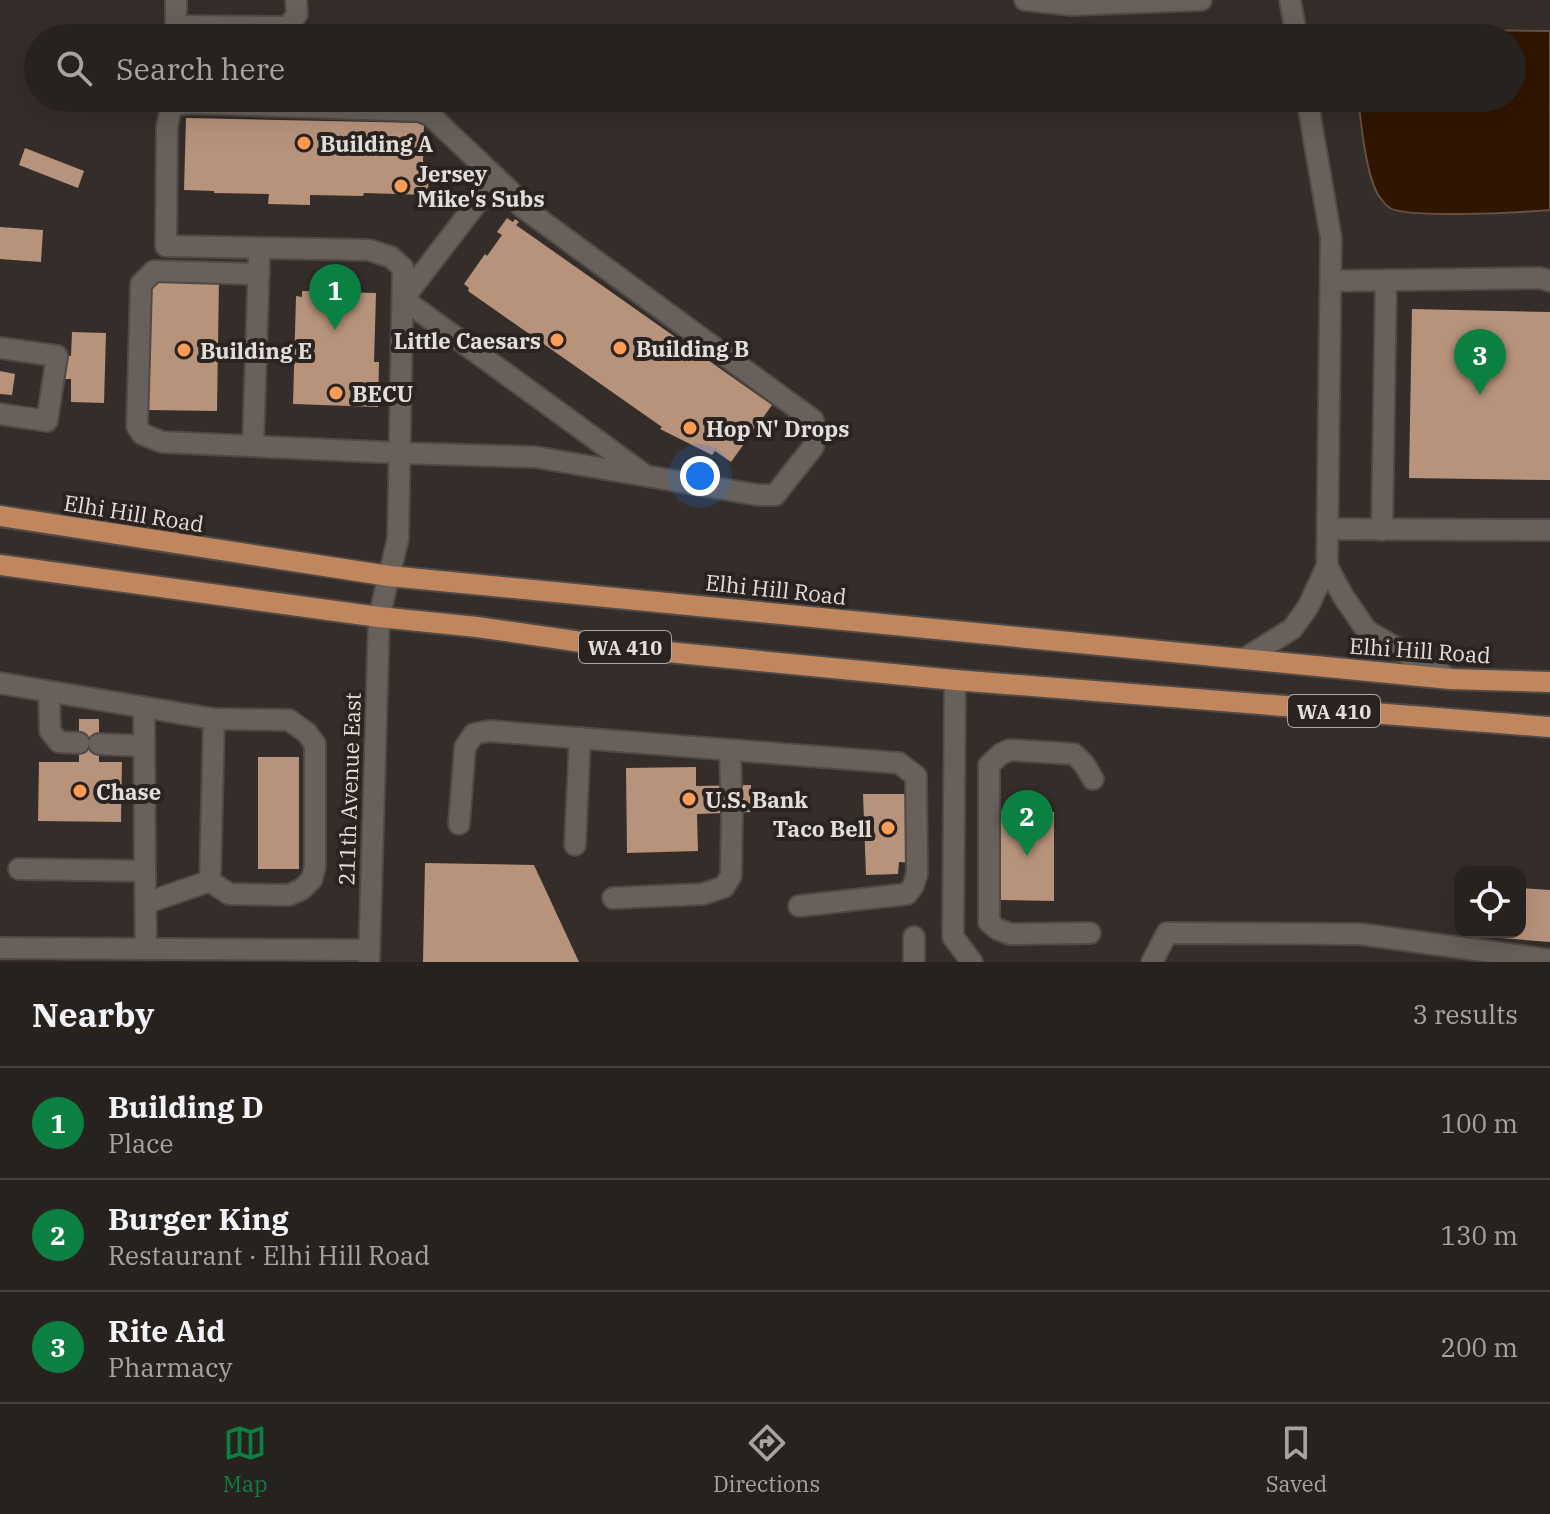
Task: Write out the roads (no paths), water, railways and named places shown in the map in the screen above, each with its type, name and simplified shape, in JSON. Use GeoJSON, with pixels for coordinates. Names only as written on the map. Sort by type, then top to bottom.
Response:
{"type":"FeatureCollection","features":[{"type":"Feature","properties":{"kind":"main road","name":"Elhi Hill Road"},"geometry":{"type":"LineString","coordinates":[[0,516],[389,576],[1450,679],[1550,682]]}},
{"type":"Feature","properties":{"kind":"main road","name":"WA 410"},"geometry":{"type":"LineString","coordinates":[[0,565],[616,647],[955,680],[1550,727]]}},
{"type":"Feature","properties":{"kind":"street"},"geometry":{"type":"LineString","coordinates":[[176,0],[176,24]]}},
{"type":"Feature","properties":{"kind":"street"},"geometry":{"type":"LineString","coordinates":[[290,24],[297,14],[296,0]]}},
{"type":"Feature","properties":{"kind":"street"},"geometry":{"type":"LineString","coordinates":[[1025,0],[1071,5],[1201,0]]}},
{"type":"Feature","properties":{"kind":"street"},"geometry":{"type":"LineString","coordinates":[[1290,0],[1294,24]]}},
{"type":"Feature","properties":{"kind":"street","name":"211th Avenue East"},"geometry":{"type":"LineString","coordinates":[[170,112],[167,127],[166,246],[369,250],[391,257],[403,268],[398,539],[379,617],[369,956]]}},
{"type":"Feature","properties":{"kind":"street"},"geometry":{"type":"LineString","coordinates":[[259,274],[154,271],[141,284],[137,426],[142,434],[162,442],[535,457],[758,495],[775,495],[813,447],[816,434],[813,420],[521,206],[509,190],[431,116],[422,112]]}},
{"type":"Feature","properties":{"kind":"street"},"geometry":{"type":"LineString","coordinates":[[1244,659],[1292,629],[1308,607],[1327,566],[1331,238],[1309,112]]}},
{"type":"Feature","properties":{"kind":"street"},"geometry":{"type":"LineString","coordinates":[[496,178],[403,299],[645,476]]}},
{"type":"Feature","properties":{"kind":"street"},"geometry":{"type":"LineString","coordinates":[[253,446],[260,248]]}},
{"type":"Feature","properties":{"kind":"street"},"geometry":{"type":"LineString","coordinates":[[1331,281],[1540,278],[1550,281]]}},
{"type":"Feature","properties":{"kind":"street"},"geometry":{"type":"LineString","coordinates":[[1382,530],[1386,281]]}},
{"type":"Feature","properties":{"kind":"street"},"geometry":{"type":"LineString","coordinates":[[0,348],[57,356],[47,421],[0,414]]}},
{"type":"Feature","properties":{"kind":"street"},"geometry":{"type":"LineString","coordinates":[[1328,529],[1550,530]]}},
{"type":"Feature","properties":{"kind":"street"},"geometry":{"type":"LineString","coordinates":[[1327,566],[1367,631],[1450,679]]}},
{"type":"Feature","properties":{"kind":"street"},"geometry":{"type":"LineString","coordinates":[[955,680],[953,937],[972,962]]}},
{"type":"Feature","properties":{"kind":"street"},"geometry":{"type":"LineString","coordinates":[[0,683],[214,719],[289,720],[307,733],[315,744],[315,866],[312,879],[302,889],[289,895],[229,894],[210,881]]}},
{"type":"Feature","properties":{"kind":"street"},"geometry":{"type":"LineString","coordinates":[[49,692],[50,731],[59,742],[144,746]]}},
{"type":"Feature","properties":{"kind":"street"},"geometry":{"type":"LineString","coordinates":[[144,707],[146,949]]}},
{"type":"Feature","properties":{"kind":"street"},"geometry":{"type":"LineString","coordinates":[[210,881],[214,719]]}},
{"type":"Feature","properties":{"kind":"street"},"geometry":{"type":"LineString","coordinates":[[459,824],[465,747],[474,734],[489,731],[899,763],[916,776],[917,874],[907,894],[799,906]]}},
{"type":"Feature","properties":{"kind":"street"},"geometry":{"type":"LineString","coordinates":[[575,845],[580,738]]}},
{"type":"Feature","properties":{"kind":"street"},"geometry":{"type":"LineString","coordinates":[[730,750],[731,785]]}},
{"type":"Feature","properties":{"kind":"street"},"geometry":{"type":"LineString","coordinates":[[1090,933],[1010,934],[989,922],[989,765],[1010,750],[1074,754],[1093,779]]}},
{"type":"Feature","properties":{"kind":"street"},"geometry":{"type":"LineString","coordinates":[[613,898],[703,894],[724,887],[731,876],[732,812]]}},
{"type":"Feature","properties":{"kind":"street"},"geometry":{"type":"LineString","coordinates":[[19,869],[145,871]]}},
{"type":"Feature","properties":{"kind":"street"},"geometry":{"type":"LineString","coordinates":[[146,903],[210,881]]}},
{"type":"Feature","properties":{"kind":"street"},"geometry":{"type":"LineString","coordinates":[[1152,962],[1167,933],[1360,934],[1550,960]]}},
{"type":"Feature","properties":{"kind":"street"},"geometry":{"type":"LineString","coordinates":[[914,937],[914,962]]}},
{"type":"Feature","properties":{"kind":"street"},"geometry":{"type":"LineString","coordinates":[[0,948],[104,956],[146,949],[369,956]]}},
{"type":"Feature","properties":{"kind":"place","name":"Building A"},"geometry":{"type":"Point","coordinates":[304,143]}},
{"type":"Feature","properties":{"kind":"place","name":"Jersey Mike's Subs"},"geometry":{"type":"Point","coordinates":[401,186]}},
{"type":"Feature","properties":{"kind":"place","name":"Building D"},"geometry":{"type":"Point","coordinates":[335,330]}},
{"type":"Feature","properties":{"kind":"place","name":"Little Caesars"},"geometry":{"type":"Point","coordinates":[557,340]}},
{"type":"Feature","properties":{"kind":"place","name":"Building B"},"geometry":{"type":"Point","coordinates":[620,348]}},
{"type":"Feature","properties":{"kind":"place","name":"Building E"},"geometry":{"type":"Point","coordinates":[184,350]}},
{"type":"Feature","properties":{"kind":"place","name":"BECU"},"geometry":{"type":"Point","coordinates":[336,393]}},
{"type":"Feature","properties":{"kind":"place","name":"Rite Aid"},"geometry":{"type":"Point","coordinates":[1480,395]}},
{"type":"Feature","properties":{"kind":"place","name":"Hop N' Drops"},"geometry":{"type":"Point","coordinates":[690,428]}},
{"type":"Feature","properties":{"kind":"place","name":"Chase"},"geometry":{"type":"Point","coordinates":[80,791]}},
{"type":"Feature","properties":{"kind":"place","name":"U.S. Bank"},"geometry":{"type":"Point","coordinates":[689,799]}},
{"type":"Feature","properties":{"kind":"place","name":"Taco Bell"},"geometry":{"type":"Point","coordinates":[888,828]}},
{"type":"Feature","properties":{"kind":"place","name":"Burger King"},"geometry":{"type":"Point","coordinates":[1027,856]}}]}
